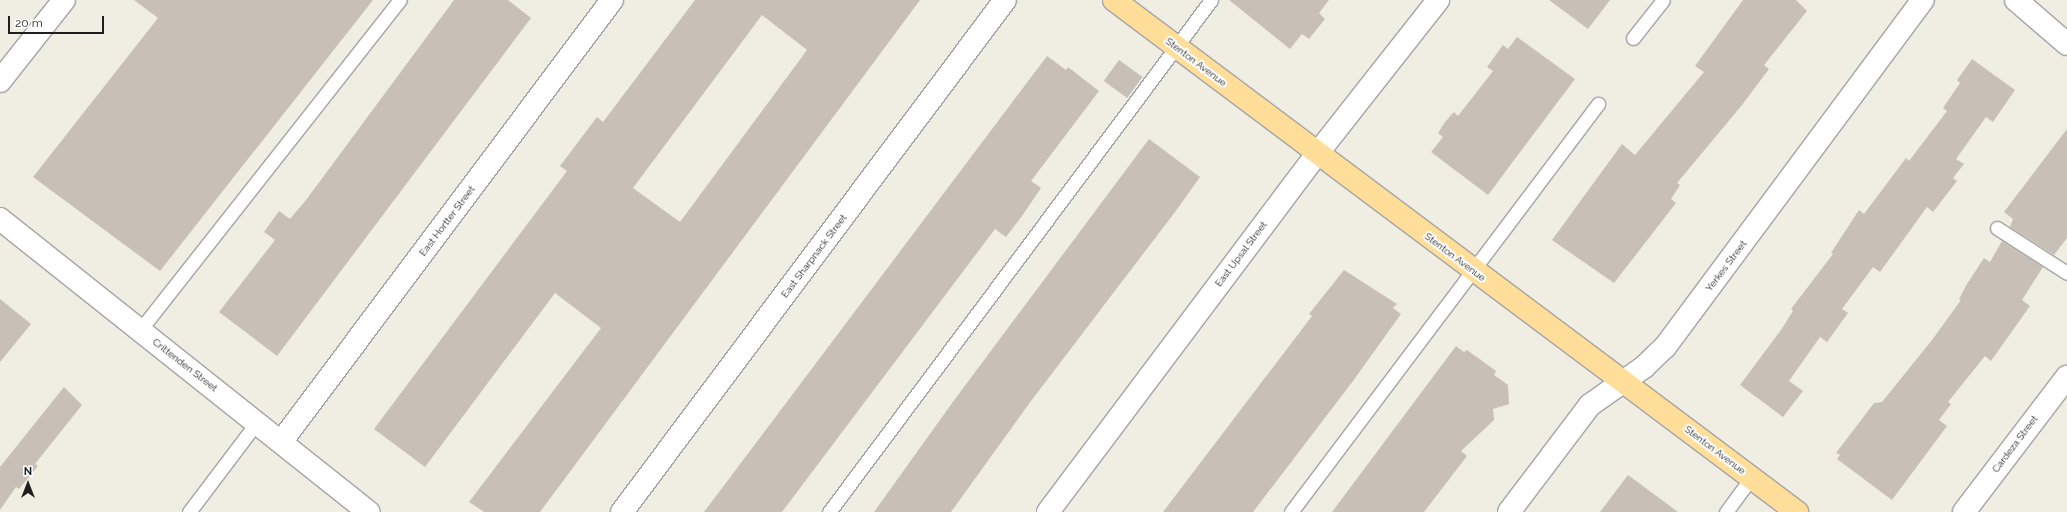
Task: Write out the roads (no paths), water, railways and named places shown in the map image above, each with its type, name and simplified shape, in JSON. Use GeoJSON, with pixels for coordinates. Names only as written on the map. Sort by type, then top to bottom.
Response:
{"type":"FeatureCollection","features":[{"type":"Feature","properties":{"kind":"main road","name":"Stenton Avenue"},"geometry":{"type":"LineString","coordinates":[[1114,0],[1317,154],[1797,512]]}},
{"type":"Feature","properties":{"kind":"street"},"geometry":{"type":"LineString","coordinates":[[0,81],[64,0]]}},
{"type":"Feature","properties":{"kind":"street","name":"East Hortter Street"},"geometry":{"type":"LineString","coordinates":[[281,442],[612,0]]}},
{"type":"Feature","properties":{"kind":"street","name":"East Sharpnack Street"},"geometry":{"type":"LineString","coordinates":[[622,512],[1005,0]]}},
{"type":"Feature","properties":{"kind":"street","name":"East Upsal Street"},"geometry":{"type":"LineString","coordinates":[[1048,512],[1317,154],[1438,0]]}},
{"type":"Feature","properties":{"kind":"street","name":"Yerkes Street"},"geometry":{"type":"LineString","coordinates":[[1509,512],[1582,414],[1600,397],[1644,367],[1665,347],[1923,0]]}},
{"type":"Feature","properties":{"kind":"street"},"geometry":{"type":"LineString","coordinates":[[2016,0],[2067,44]]}},
{"type":"Feature","properties":{"kind":"street","name":"Crittenden Street"},"geometry":{"type":"LineString","coordinates":[[0,219],[369,512]]}},
{"type":"Feature","properties":{"kind":"street","name":"Cardeza Street"},"geometry":{"type":"LineString","coordinates":[[1964,512],[2067,377]]}},
{"type":"Feature","properties":{"kind":"lane"},"geometry":{"type":"LineString","coordinates":[[140,330],[400,0]]}},
{"type":"Feature","properties":{"kind":"lane"},"geometry":{"type":"LineString","coordinates":[[829,512],[1211,0]]}},
{"type":"Feature","properties":{"kind":"lane"},"geometry":{"type":"LineString","coordinates":[[1632,38],[1663,0]]}},
{"type":"Feature","properties":{"kind":"lane"},"geometry":{"type":"LineString","coordinates":[[1291,512],[1598,104]]}},
{"type":"Feature","properties":{"kind":"lane"},"geometry":{"type":"LineString","coordinates":[[1997,228],[2067,273]]}},
{"type":"Feature","properties":{"kind":"lane"},"geometry":{"type":"LineString","coordinates":[[189,512],[257,422]]}},
{"type":"Feature","properties":{"kind":"lane"},"geometry":{"type":"LineString","coordinates":[[1726,512],[1752,478]]}}]}
